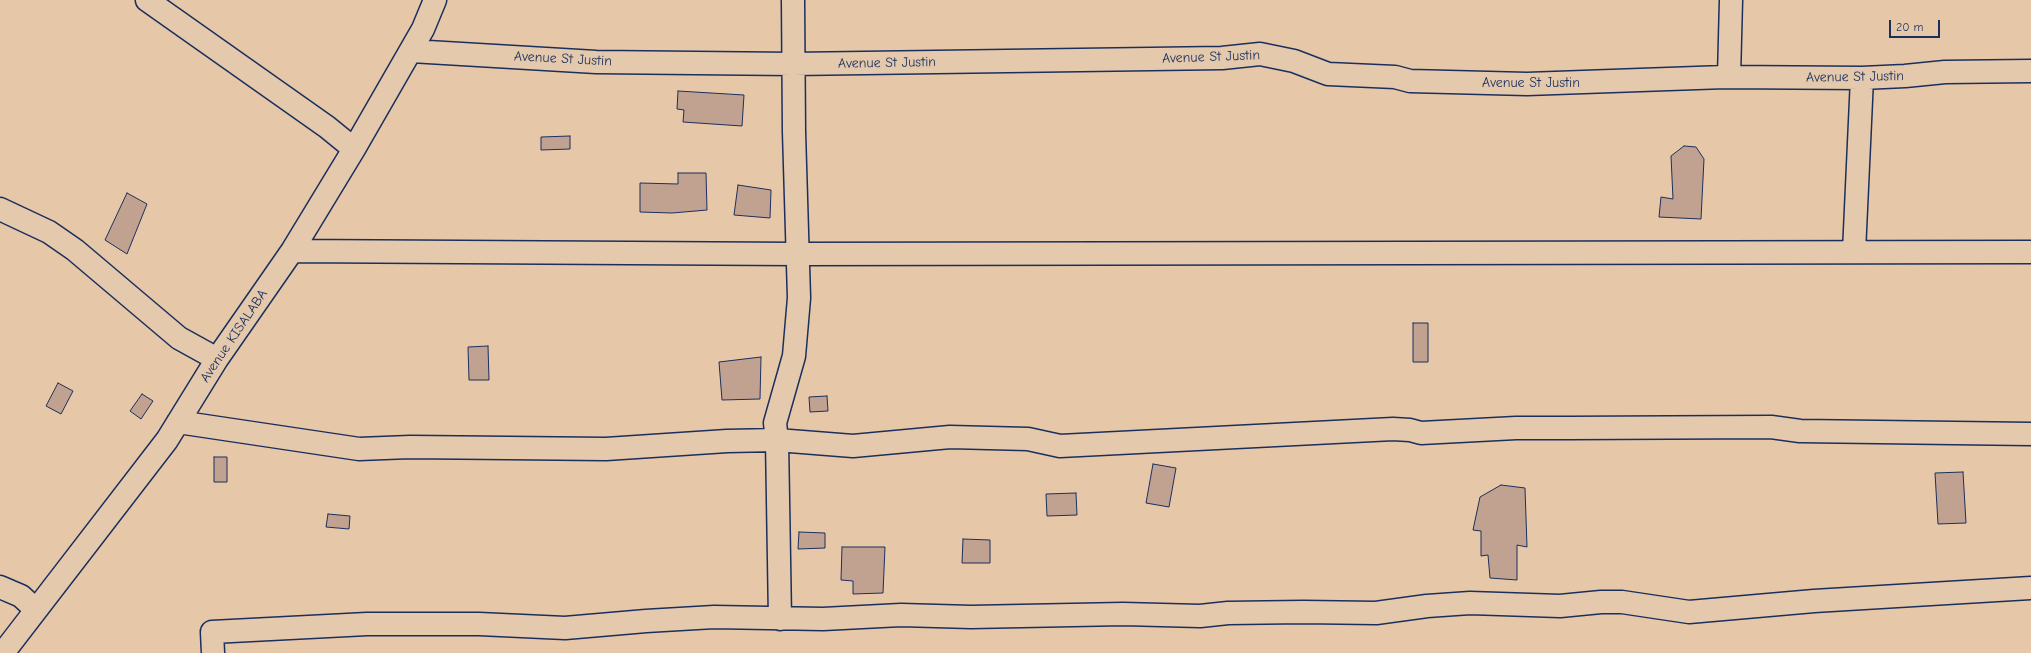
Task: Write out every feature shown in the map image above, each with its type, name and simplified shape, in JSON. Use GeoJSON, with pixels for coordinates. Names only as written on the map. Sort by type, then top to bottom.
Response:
{"type":"FeatureCollection","features":[{"type":"Feature","properties":{"kind":"street"},"geometry":{"type":"LineString","coordinates":[[147,0],[327,127],[354,149]]}},
{"type":"Feature","properties":{"kind":"street","name":"Avenue KISALABA"},"geometry":{"type":"LineString","coordinates":[[3,653],[35,609],[58,582],[166,440],[217,359],[292,251],[411,51],[423,29],[435,0]]}},
{"type":"Feature","properties":{"kind":"street"},"geometry":{"type":"LineString","coordinates":[[780,619],[777,440],[774,422],[794,356],[798,298],[793,0]]}},
{"type":"Feature","properties":{"kind":"street"},"geometry":{"type":"LineString","coordinates":[[1729,77],[1731,0]]}},
{"type":"Feature","properties":{"kind":"street","name":"Avenue St Justin"},"geometry":{"type":"LineString","coordinates":[[411,51],[596,62],[793,64],[1222,58],[1260,54],[1294,61],[1328,74],[1395,77],[1410,81],[1528,84],[1729,77],[1862,78],[1946,72],[2031,71]]}},
{"type":"Feature","properties":{"kind":"street"},"geometry":{"type":"LineString","coordinates":[[1854,252],[1862,78]]}},
{"type":"Feature","properties":{"kind":"street"},"geometry":{"type":"LineString","coordinates":[[0,209],[49,232],[75,250],[179,338],[217,359]]}},
{"type":"Feature","properties":{"kind":"street"},"geometry":{"type":"LineString","coordinates":[[292,251],[797,254],[2031,252]]}},
{"type":"Feature","properties":{"kind":"street"},"geometry":{"type":"LineString","coordinates":[[178,422],[359,449],[410,447],[606,449],[727,441],[777,440],[853,446],[950,437],[1028,439],[1060,446],[1393,429],[1410,430],[1421,433],[1516,428],[1655,429],[1687,427],[1771,427],[1800,431],[2031,434]]}},
{"type":"Feature","properties":{"kind":"street"},"geometry":{"type":"LineString","coordinates":[[0,587],[21,596],[35,609]]}},
{"type":"Feature","properties":{"kind":"street"},"geometry":{"type":"LineString","coordinates":[[213,653],[212,632],[367,624],[479,624],[565,628],[646,621],[707,618],[823,619],[901,615],[971,617],[1115,614],[1200,616],[1228,613],[1303,612],[1376,613],[1427,606],[1470,603],[1560,606],[1601,602],[1622,602],[1689,612],[1814,601],[2031,588]]}},
{"type":"Feature","properties":{"kind":"building"},"geometry":{"type":"Polygon","coordinates":[[[678,91],[744,95],[742,126],[683,122],[684,110],[677,109],[678,91]]]}},
{"type":"Feature","properties":{"kind":"building"},"geometry":{"type":"Polygon","coordinates":[[[570,136],[570,149],[541,150],[541,137],[570,136]]]}},
{"type":"Feature","properties":{"kind":"building"},"geometry":{"type":"Polygon","coordinates":[[[1684,146],[1696,147],[1704,159],[1701,219],[1659,217],[1661,197],[1673,199],[1671,156],[1684,146]]]}},
{"type":"Feature","properties":{"kind":"building"},"geometry":{"type":"Polygon","coordinates":[[[678,173],[706,173],[707,210],[672,213],[640,212],[640,183],[678,184],[678,173]]]}},
{"type":"Feature","properties":{"kind":"building"},"geometry":{"type":"Polygon","coordinates":[[[738,185],[771,190],[770,218],[734,215],[738,185]]]}},
{"type":"Feature","properties":{"kind":"building"},"geometry":{"type":"Polygon","coordinates":[[[127,193],[147,204],[127,254],[105,240],[127,193]]]}},
{"type":"Feature","properties":{"kind":"building"},"geometry":{"type":"Polygon","coordinates":[[[1413,323],[1428,323],[1428,362],[1413,362],[1413,323]]]}},
{"type":"Feature","properties":{"kind":"building"},"geometry":{"type":"Polygon","coordinates":[[[488,346],[489,380],[469,380],[468,347],[488,346]]]}},
{"type":"Feature","properties":{"kind":"building"},"geometry":{"type":"Polygon","coordinates":[[[761,357],[760,399],[722,400],[719,362],[761,357]]]}},
{"type":"Feature","properties":{"kind":"building"},"geometry":{"type":"Polygon","coordinates":[[[58,383],[73,391],[61,414],[46,406],[58,383]]]}},
{"type":"Feature","properties":{"kind":"building"},"geometry":{"type":"Polygon","coordinates":[[[142,394],[153,401],[141,419],[130,411],[142,394]]]}},
{"type":"Feature","properties":{"kind":"building"},"geometry":{"type":"Polygon","coordinates":[[[827,396],[828,411],[810,412],[809,397],[827,396]]]}},
{"type":"Feature","properties":{"kind":"building"},"geometry":{"type":"Polygon","coordinates":[[[214,457],[227,457],[227,482],[214,482],[214,457]]]}},
{"type":"Feature","properties":{"kind":"building"},"geometry":{"type":"Polygon","coordinates":[[[1153,464],[1176,468],[1169,507],[1146,503],[1153,464]]]}},
{"type":"Feature","properties":{"kind":"building"},"geometry":{"type":"Polygon","coordinates":[[[1963,472],[1966,523],[1938,524],[1935,473],[1963,472]]]}},
{"type":"Feature","properties":{"kind":"building"},"geometry":{"type":"Polygon","coordinates":[[[1501,485],[1525,488],[1527,547],[1517,545],[1517,580],[1490,578],[1488,555],[1481,556],[1481,531],[1473,530],[1480,497],[1501,485]]]}},
{"type":"Feature","properties":{"kind":"building"},"geometry":{"type":"Polygon","coordinates":[[[1076,493],[1077,515],[1047,516],[1046,494],[1076,493]]]}},
{"type":"Feature","properties":{"kind":"building"},"geometry":{"type":"Polygon","coordinates":[[[328,514],[350,516],[349,529],[326,527],[328,514]]]}},
{"type":"Feature","properties":{"kind":"building"},"geometry":{"type":"Polygon","coordinates":[[[799,532],[825,533],[825,548],[798,549],[799,532]]]}},
{"type":"Feature","properties":{"kind":"building"},"geometry":{"type":"Polygon","coordinates":[[[963,539],[990,540],[990,563],[962,563],[963,539]]]}},
{"type":"Feature","properties":{"kind":"building"},"geometry":{"type":"Polygon","coordinates":[[[842,547],[885,547],[883,593],[853,594],[853,581],[841,580],[842,547]]]}}]}
